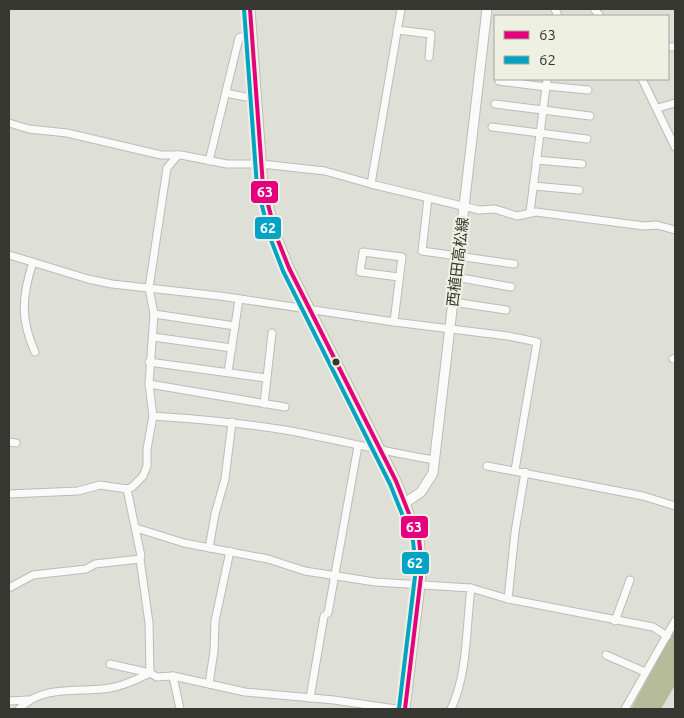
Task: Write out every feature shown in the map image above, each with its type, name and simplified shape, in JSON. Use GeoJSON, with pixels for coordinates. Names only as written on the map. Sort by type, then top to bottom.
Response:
{"type":"FeatureCollection","features":[{"type":"Feature","properties":{"kind":"main road"},"geometry":{"type":"LineString","coordinates":[[250,9],[261,164],[269,214],[277,238],[310,311],[381,451],[419,539],[422,568],[404,709]]}},
{"type":"Feature","properties":{"kind":"main road","name":"西植田高松線"},"geometry":{"type":"LineString","coordinates":[[405,503],[428,483],[435,460],[487,9]]}},
{"type":"Feature","properties":{"kind":"street"},"geometry":{"type":"LineString","coordinates":[[371,184],[401,9]]}},
{"type":"Feature","properties":{"kind":"street"},"geometry":{"type":"LineString","coordinates":[[397,30],[431,34],[429,57]]}},
{"type":"Feature","properties":{"kind":"street"},"geometry":{"type":"LineString","coordinates":[[209,161],[238,38],[252,32]]}},
{"type":"Feature","properties":{"kind":"street"},"geometry":{"type":"LineString","coordinates":[[643,80],[658,108],[675,147]]}},
{"type":"Feature","properties":{"kind":"street"},"geometry":{"type":"LineString","coordinates":[[499,81],[547,84],[588,90]]}},
{"type":"Feature","properties":{"kind":"street"},"geometry":{"type":"LineString","coordinates":[[530,212],[542,110],[547,84]]}},
{"type":"Feature","properties":{"kind":"street"},"geometry":{"type":"LineString","coordinates":[[226,93],[256,99]]}},
{"type":"Feature","properties":{"kind":"street"},"geometry":{"type":"LineString","coordinates":[[658,108],[675,103]]}},
{"type":"Feature","properties":{"kind":"street"},"geometry":{"type":"LineString","coordinates":[[495,104],[590,116]]}},
{"type":"Feature","properties":{"kind":"street"},"geometry":{"type":"LineString","coordinates":[[9,123],[29,128],[67,133],[161,156],[178,155],[226,164],[261,164],[325,171],[479,210],[495,209],[517,216],[530,212],[644,226],[657,225],[675,230]]}},
{"type":"Feature","properties":{"kind":"street"},"geometry":{"type":"LineString","coordinates":[[492,127],[587,139]]}},
{"type":"Feature","properties":{"kind":"street"},"geometry":{"type":"LineString","coordinates":[[9,494],[78,492],[100,486],[127,489],[132,487],[143,476],[147,466],[147,449],[153,416],[149,384],[149,362],[154,314],[149,288],[167,168],[178,155]]}},
{"type":"Feature","properties":{"kind":"street"},"geometry":{"type":"LineString","coordinates":[[161,156],[167,168]]}},
{"type":"Feature","properties":{"kind":"street"},"geometry":{"type":"LineString","coordinates":[[536,160],[582,164]]}},
{"type":"Feature","properties":{"kind":"street"},"geometry":{"type":"LineString","coordinates":[[533,186],[579,190]]}},
{"type":"Feature","properties":{"kind":"street"},"geometry":{"type":"LineString","coordinates":[[428,198],[422,251],[514,264]]}},
{"type":"Feature","properties":{"kind":"street"},"geometry":{"type":"LineString","coordinates":[[394,322],[402,257],[363,252],[360,272],[399,277]]}},
{"type":"Feature","properties":{"kind":"street"},"geometry":{"type":"LineString","coordinates":[[9,255],[88,279],[239,299],[310,311],[450,328],[537,342],[515,470]]}},
{"type":"Feature","properties":{"kind":"street"},"geometry":{"type":"LineString","coordinates":[[33,262],[25,287],[24,322],[36,352]]}},
{"type":"Feature","properties":{"kind":"street"},"geometry":{"type":"LineString","coordinates":[[456,278],[511,287]]}},
{"type":"Feature","properties":{"kind":"street"},"geometry":{"type":"LineString","coordinates":[[228,372],[239,299]]}},
{"type":"Feature","properties":{"kind":"street"},"geometry":{"type":"LineString","coordinates":[[453,302],[506,310]]}},
{"type":"Feature","properties":{"kind":"street"},"geometry":{"type":"LineString","coordinates":[[154,314],[235,326]]}},
{"type":"Feature","properties":{"kind":"street"},"geometry":{"type":"LineString","coordinates":[[264,404],[272,333]]}},
{"type":"Feature","properties":{"kind":"street"},"geometry":{"type":"LineString","coordinates":[[153,337],[232,348]]}},
{"type":"Feature","properties":{"kind":"street"},"geometry":{"type":"LineString","coordinates":[[149,362],[266,378]]}},
{"type":"Feature","properties":{"kind":"street"},"geometry":{"type":"LineString","coordinates":[[149,384],[285,407]]}},
{"type":"Feature","properties":{"kind":"street"},"geometry":{"type":"LineString","coordinates":[[153,416],[232,422],[435,460]]}},
{"type":"Feature","properties":{"kind":"street"},"geometry":{"type":"LineString","coordinates":[[210,548],[215,514],[225,479],[232,422]]}},
{"type":"Feature","properties":{"kind":"street"},"geometry":{"type":"LineString","coordinates":[[310,698],[324,616],[328,613],[336,575],[358,446]]}},
{"type":"Feature","properties":{"kind":"street"},"geometry":{"type":"LineString","coordinates":[[487,466],[643,496],[675,506]]}},
{"type":"Feature","properties":{"kind":"street"},"geometry":{"type":"LineString","coordinates":[[508,599],[525,472]]}},
{"type":"Feature","properties":{"kind":"street"},"geometry":{"type":"LineString","coordinates":[[127,489],[141,556],[149,623],[150,673]]}},
{"type":"Feature","properties":{"kind":"street"},"geometry":{"type":"LineString","coordinates":[[136,528],[184,543],[268,559],[305,571],[357,580],[420,586],[470,588],[508,599],[653,627],[666,636]]}},
{"type":"Feature","properties":{"kind":"street"},"geometry":{"type":"LineString","coordinates":[[209,684],[214,651],[215,621],[230,551]]}},
{"type":"Feature","properties":{"kind":"street"},"geometry":{"type":"LineString","coordinates":[[9,588],[34,576],[86,569],[95,564],[140,559]]}},
{"type":"Feature","properties":{"kind":"street"},"geometry":{"type":"LineString","coordinates":[[615,621],[630,580]]}},
{"type":"Feature","properties":{"kind":"street"},"geometry":{"type":"LineString","coordinates":[[450,709],[459,689],[470,588]]}},
{"type":"Feature","properties":{"kind":"street"},"geometry":{"type":"LineString","coordinates":[[625,709],[675,621]]}},
{"type":"Feature","properties":{"kind":"street"},"geometry":{"type":"LineString","coordinates":[[606,655],[645,672]]}},
{"type":"Feature","properties":{"kind":"street"},"geometry":{"type":"LineString","coordinates":[[110,664],[157,676],[173,676],[246,692],[404,709]]}},
{"type":"Feature","properties":{"kind":"street"},"geometry":{"type":"LineString","coordinates":[[9,702],[28,700],[55,691],[112,688],[150,673]]}},
{"type":"Feature","properties":{"kind":"street"},"geometry":{"type":"LineString","coordinates":[[173,676],[180,709]]}},
{"type":"Feature","properties":{"kind":"street"},"geometry":{"type":"LineString","coordinates":[[19,709],[28,700]]}},
{"type":"Feature","properties":{"kind":"shaded area"},"geometry":{"type":"Polygon","coordinates":[[[675,627],[675,685],[661,709],[631,709],[675,627]]]}},
{"type":"Feature","properties":{"kind":"transit line","name":"62"},"geometry":{"type":"LineString","coordinates":[[244,9],[257,187],[271,240],[283,271],[390,484],[413,541],[416,568],[399,708]]}},
{"type":"Feature","properties":{"kind":"transit line","name":"63"},"geometry":{"type":"LineString","coordinates":[[250,9],[263,186],[277,238],[289,268],[396,481],[419,539],[422,568],[405,709]]}}]}
